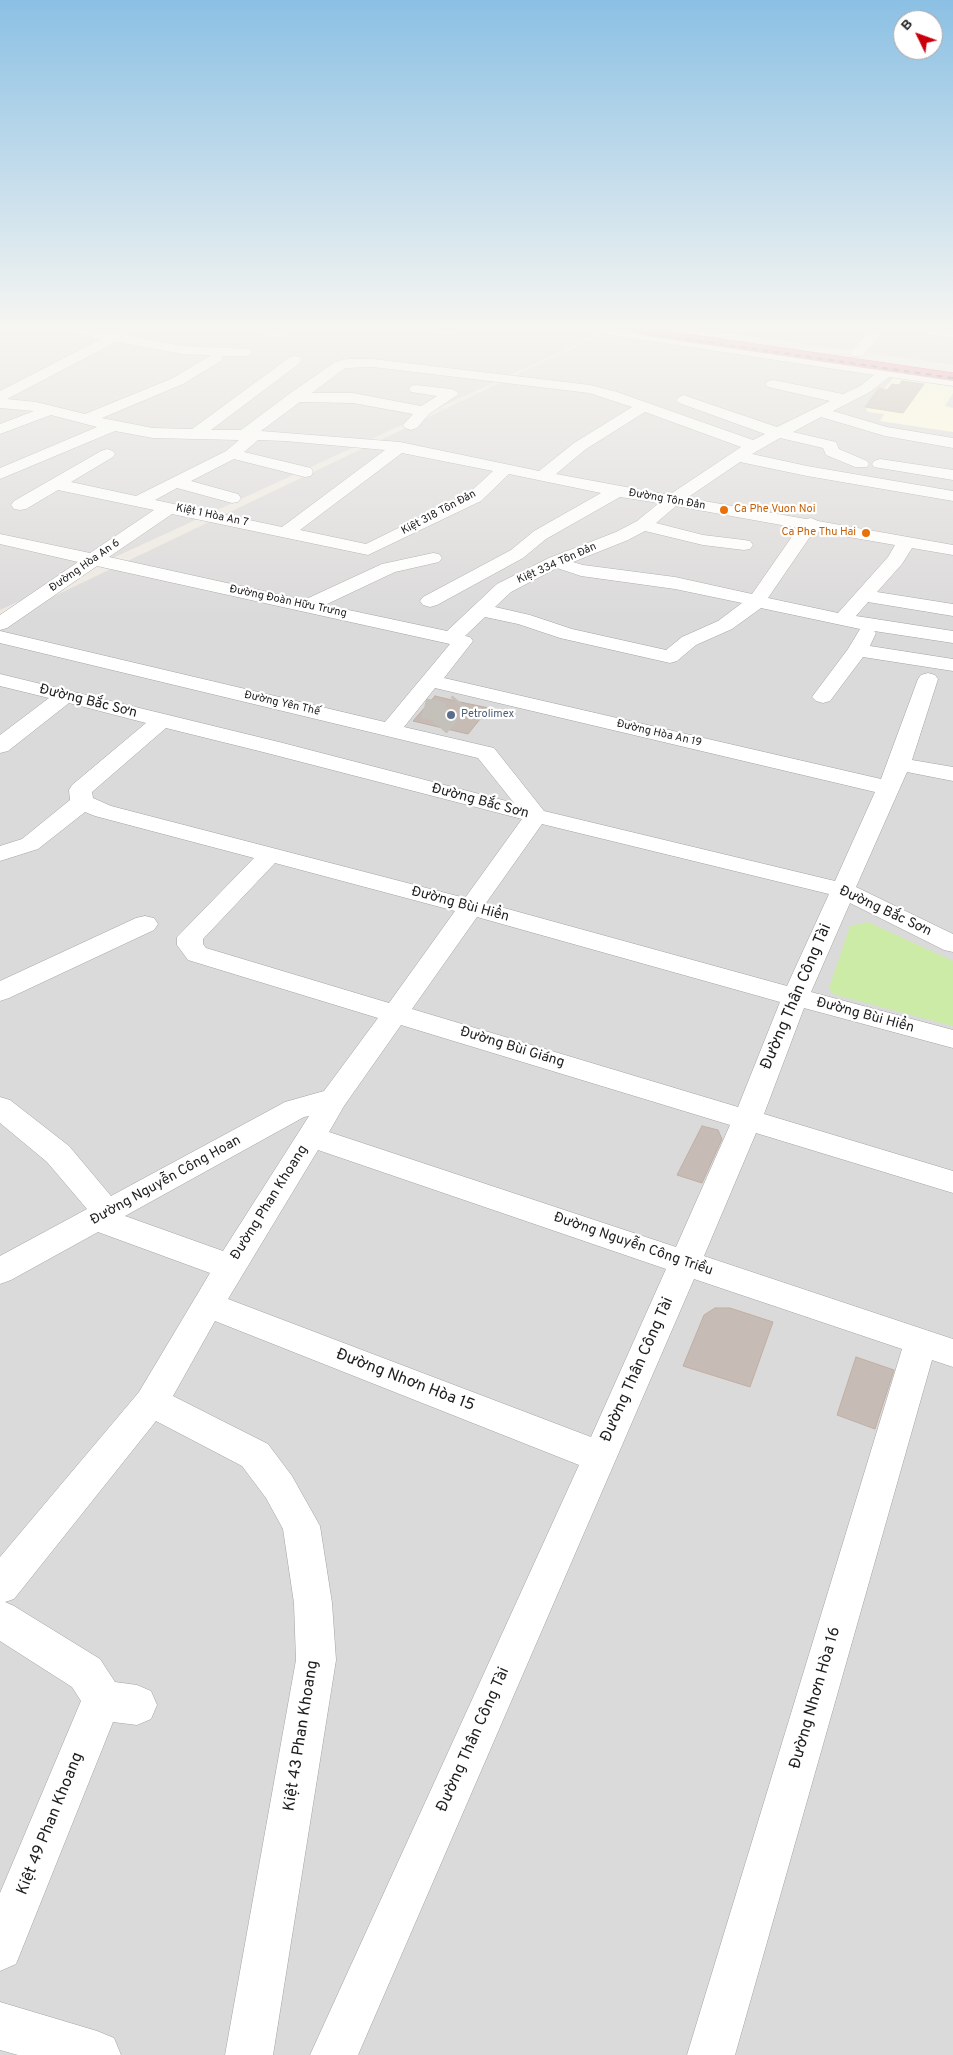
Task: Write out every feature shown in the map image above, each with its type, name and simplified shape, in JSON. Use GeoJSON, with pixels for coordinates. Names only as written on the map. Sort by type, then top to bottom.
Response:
{"type":"FeatureCollection","features":[{"type":"Feature","properties":{"kind":"street"},"geometry":{"type":"LineString","coordinates":[[0,474],[111,427]]}},
{"type":"Feature","properties":{"kind":"street","name":"Đường Tôn Đản"},"geometry":{"type":"LineString","coordinates":[[118,427],[153,433],[316,438],[396,447],[617,491],[811,523],[953,550]]}},
{"type":"Feature","properties":{"kind":"street"},"geometry":{"type":"LineString","coordinates":[[194,435],[205,427]]}},
{"type":"Feature","properties":{"kind":"street"},"geometry":{"type":"LineString","coordinates":[[139,501],[232,454],[259,427]]}},
{"type":"Feature","properties":{"kind":"street"},"geometry":{"type":"LineString","coordinates":[[286,532],[396,447],[412,427]]}},
{"type":"Feature","properties":{"kind":"street"},"geometry":{"type":"LineString","coordinates":[[543,476],[580,446],[610,427]]}},
{"type":"Feature","properties":{"kind":"street"},"geometry":{"type":"LineString","coordinates":[[701,427],[754,446]]}},
{"type":"Feature","properties":{"kind":"street"},"geometry":{"type":"LineString","coordinates":[[761,427],[778,433],[830,445],[832,452],[861,464]]}},
{"type":"Feature","properties":{"kind":"street","name":"Kiệt 334 Tôn Đản"},"geometry":{"type":"LineString","coordinates":[[451,638],[504,588],[555,562],[622,536],[643,525],[672,501],[737,456],[790,427]]}},
{"type":"Feature","properties":{"kind":"street"},"geometry":{"type":"LineString","coordinates":[[871,427],[953,443]]}},
{"type":"Feature","properties":{"kind":"street"},"geometry":{"type":"LineString","coordinates":[[20,505],[107,454]]}},
{"type":"Feature","properties":{"kind":"street"},"geometry":{"type":"LineString","coordinates":[[232,454],[305,472]]}},
{"type":"Feature","properties":{"kind":"street"},"geometry":{"type":"LineString","coordinates":[[737,456],[953,496]]}},
{"type":"Feature","properties":{"kind":"street"},"geometry":{"type":"LineString","coordinates":[[830,474],[861,464],[881,464],[953,475]]}},
{"type":"Feature","properties":{"kind":"street","name":"Kiệt 318 Tôn Đản"},"geometry":{"type":"LineString","coordinates":[[368,550],[474,497],[505,469]]}},
{"type":"Feature","properties":{"kind":"street"},"geometry":{"type":"LineString","coordinates":[[177,482],[232,498]]}},
{"type":"Feature","properties":{"kind":"street","name":"Kiệt 1 Hòa An 7"},"geometry":{"type":"LineString","coordinates":[[55,484],[368,550]]}},
{"type":"Feature","properties":{"kind":"street","name":"Đường Tôn Đản"},"geometry":{"type":"LineString","coordinates":[[430,600],[517,554],[540,534],[617,491]]}},
{"type":"Feature","properties":{"kind":"street","name":"Đường Hòa An 6"},"geometry":{"type":"LineString","coordinates":[[0,624],[170,507]]}},
{"type":"Feature","properties":{"kind":"street"},"geometry":{"type":"LineString","coordinates":[[480,610],[523,620],[568,634],[670,658],[689,640],[725,625],[756,602],[811,523]]}},
{"type":"Feature","properties":{"kind":"street"},"geometry":{"type":"LineString","coordinates":[[643,525],[703,540],[744,545]]}},
{"type":"Feature","properties":{"kind":"street","name":"Đường Đoàn Hữu Trưng"},"geometry":{"type":"LineString","coordinates":[[0,539],[451,638]]}},
{"type":"Feature","properties":{"kind":"street"},"geometry":{"type":"LineString","coordinates":[[842,620],[896,560],[907,540]]}},
{"type":"Feature","properties":{"kind":"street"},"geometry":{"type":"LineString","coordinates":[[307,606],[389,568],[433,558]]}},
{"type":"Feature","properties":{"kind":"street"},"geometry":{"type":"LineString","coordinates":[[555,562],[580,570],[674,583],[842,620],[953,637]]}},
{"type":"Feature","properties":{"kind":"street"},"geometry":{"type":"LineString","coordinates":[[864,596],[953,610]]}},
{"type":"Feature","properties":{"kind":"street"},"geometry":{"type":"LineString","coordinates":[[823,697],[858,650],[869,624]]}},
{"type":"Feature","properties":{"kind":"street","name":"Đường Yên Thế"},"geometry":{"type":"LineString","coordinates":[[0,637],[390,730],[435,734],[486,753],[536,816]]}},
{"type":"Feature","properties":{"kind":"street"},"geometry":{"type":"LineString","coordinates":[[390,730],[417,707],[430,681],[463,641],[451,638]]}},
{"type":"Feature","properties":{"kind":"street"},"geometry":{"type":"LineString","coordinates":[[858,650],[953,665]]}},
{"type":"Feature","properties":{"kind":"street","name":"Đường Thân Công Tài"},"geometry":{"type":"LineString","coordinates":[[334,2055],[600,1457],[747,1120],[795,998],[899,764],[928,679]]}},
{"type":"Feature","properties":{"kind":"street","name":"Đường Bắc Sơn"},"geometry":{"type":"LineString","coordinates":[[0,680],[536,816],[843,890],[953,944]]}},
{"type":"Feature","properties":{"kind":"street","name":"Đường Hòa An 19"},"geometry":{"type":"LineString","coordinates":[[430,681],[465,696],[888,788]]}},
{"type":"Feature","properties":{"kind":"street"},"geometry":{"type":"LineString","coordinates":[[0,746],[64,696]]}},
{"type":"Feature","properties":{"kind":"street"},"geometry":{"type":"LineString","coordinates":[[0,854],[30,844],[82,802],[80,790],[162,720]]}},
{"type":"Feature","properties":{"kind":"street"},"geometry":{"type":"LineString","coordinates":[[899,764],[953,774]]}},
{"type":"Feature","properties":{"kind":"street","name":"Đường Bùi Hiển"},"geometry":{"type":"LineString","coordinates":[[82,802],[103,811],[269,856],[471,907],[795,998],[953,1039]]}},
{"type":"Feature","properties":{"kind":"street","name":"Đường Phan Khoang"},"geometry":{"type":"LineString","coordinates":[[0,1586],[151,1402],[230,1267],[334,1099],[536,816]]}},
{"type":"Feature","properties":{"kind":"street","name":"Đường Bùi Giáng"},"geometry":{"type":"LineString","coordinates":[[269,856],[190,937],[190,946],[197,954],[953,1182]]}},
{"type":"Feature","properties":{"kind":"street"},"geometry":{"type":"LineString","coordinates":[[0,992],[144,924]]}},
{"type":"Feature","properties":{"kind":"street","name":"Đường Nguyễn Công Hoan"},"geometry":{"type":"LineString","coordinates":[[0,1271],[295,1109],[334,1099]]}},
{"type":"Feature","properties":{"kind":"street"},"geometry":{"type":"LineString","coordinates":[[0,1107],[58,1154],[103,1216],[230,1267]]}},
{"type":"Feature","properties":{"kind":"street","name":"Đường Nguyễn Công Triều"},"geometry":{"type":"LineString","coordinates":[[312,1137],[937,1347]]}},
{"type":"Feature","properties":{"kind":"street","name":"Đường Nhơn Hòa 15"},"geometry":{"type":"LineString","coordinates":[[209,1304],[600,1457]]}},
{"type":"Feature","properties":{"kind":"street","name":"Đường Nhơn Hòa 16"},"geometry":{"type":"LineString","coordinates":[[711,2055],[937,1347]]}},
{"type":"Feature","properties":{"kind":"street","name":"Kiệt 43 Phan Khoang"},"geometry":{"type":"LineString","coordinates":[[151,1402],[255,1455],[279,1487],[301,1526],[313,1603],[316,1660],[249,2055]]}},
{"type":"Feature","properties":{"kind":"street","name":"Kiệt 49 Phan Khoang"},"geometry":{"type":"LineString","coordinates":[[0,1619],[86,1673],[102,1698],[119,1702],[0,1948]]}},
{"type":"Feature","properties":{"kind":"street"},"geometry":{"type":"LineString","coordinates":[[0,2026],[97,2055]]}},
{"type":"Feature","properties":{"kind":"shaded area"},"geometry":{"type":"Polygon","coordinates":[[[0,427],[398,427],[0,610],[0,427]]]}},
{"type":"Feature","properties":{"kind":"shaded area"},"geometry":{"type":"Polygon","coordinates":[[[408,427],[953,427],[953,2055],[0,2055],[0,622],[408,427]]]}},
{"type":"Feature","properties":{"kind":"shaded area"},"geometry":{"type":"Polygon","coordinates":[[[919,427],[953,427],[953,432],[919,427]]]}},
{"type":"Feature","properties":{"kind":"green space"},"geometry":{"type":"Polygon","coordinates":[[[868,922],[953,961],[953,1026],[833,994],[829,988],[850,926],[868,922]]]}},
{"type":"Feature","properties":{"kind":"building","name":"Petrolimex"},"geometry":{"type":"Polygon","coordinates":[[[435,696],[489,708],[468,734],[413,721],[435,696]]]}},
{"type":"Feature","properties":{"kind":"building"},"geometry":{"type":"Polygon","coordinates":[[[702,1126],[718,1130],[722,1139],[702,1183],[677,1175],[702,1126]]]}},
{"type":"Feature","properties":{"kind":"building"},"geometry":{"type":"Polygon","coordinates":[[[715,1308],[730,1308],[773,1322],[750,1387],[683,1366],[704,1315],[715,1308]]]}},
{"type":"Feature","properties":{"kind":"building"},"geometry":{"type":"Polygon","coordinates":[[[856,1357],[894,1370],[875,1429],[837,1415],[856,1357]]]}},
{"type":"Feature","properties":{"kind":"tunnel"},"geometry":{"type":"LineString","coordinates":[[450,714],[460,702]]}},
{"type":"Feature","properties":{"kind":"tunnel"},"geometry":{"type":"LineString","coordinates":[[424,708],[450,714]]}},
{"type":"Feature","properties":{"kind":"tunnel"},"geometry":{"type":"LineString","coordinates":[[439,727],[450,714]]}},
{"type":"Feature","properties":{"kind":"place","name":"Ca Phe Vuon Noi"},"geometry":{"type":"Point","coordinates":[724,510]}},
{"type":"Feature","properties":{"kind":"place","name":"Ca Phe Thu Hai"},"geometry":{"type":"Point","coordinates":[866,533]}},
{"type":"Feature","properties":{"kind":"place","name":"Petrolimex"},"geometry":{"type":"Point","coordinates":[451,715]}}]}
